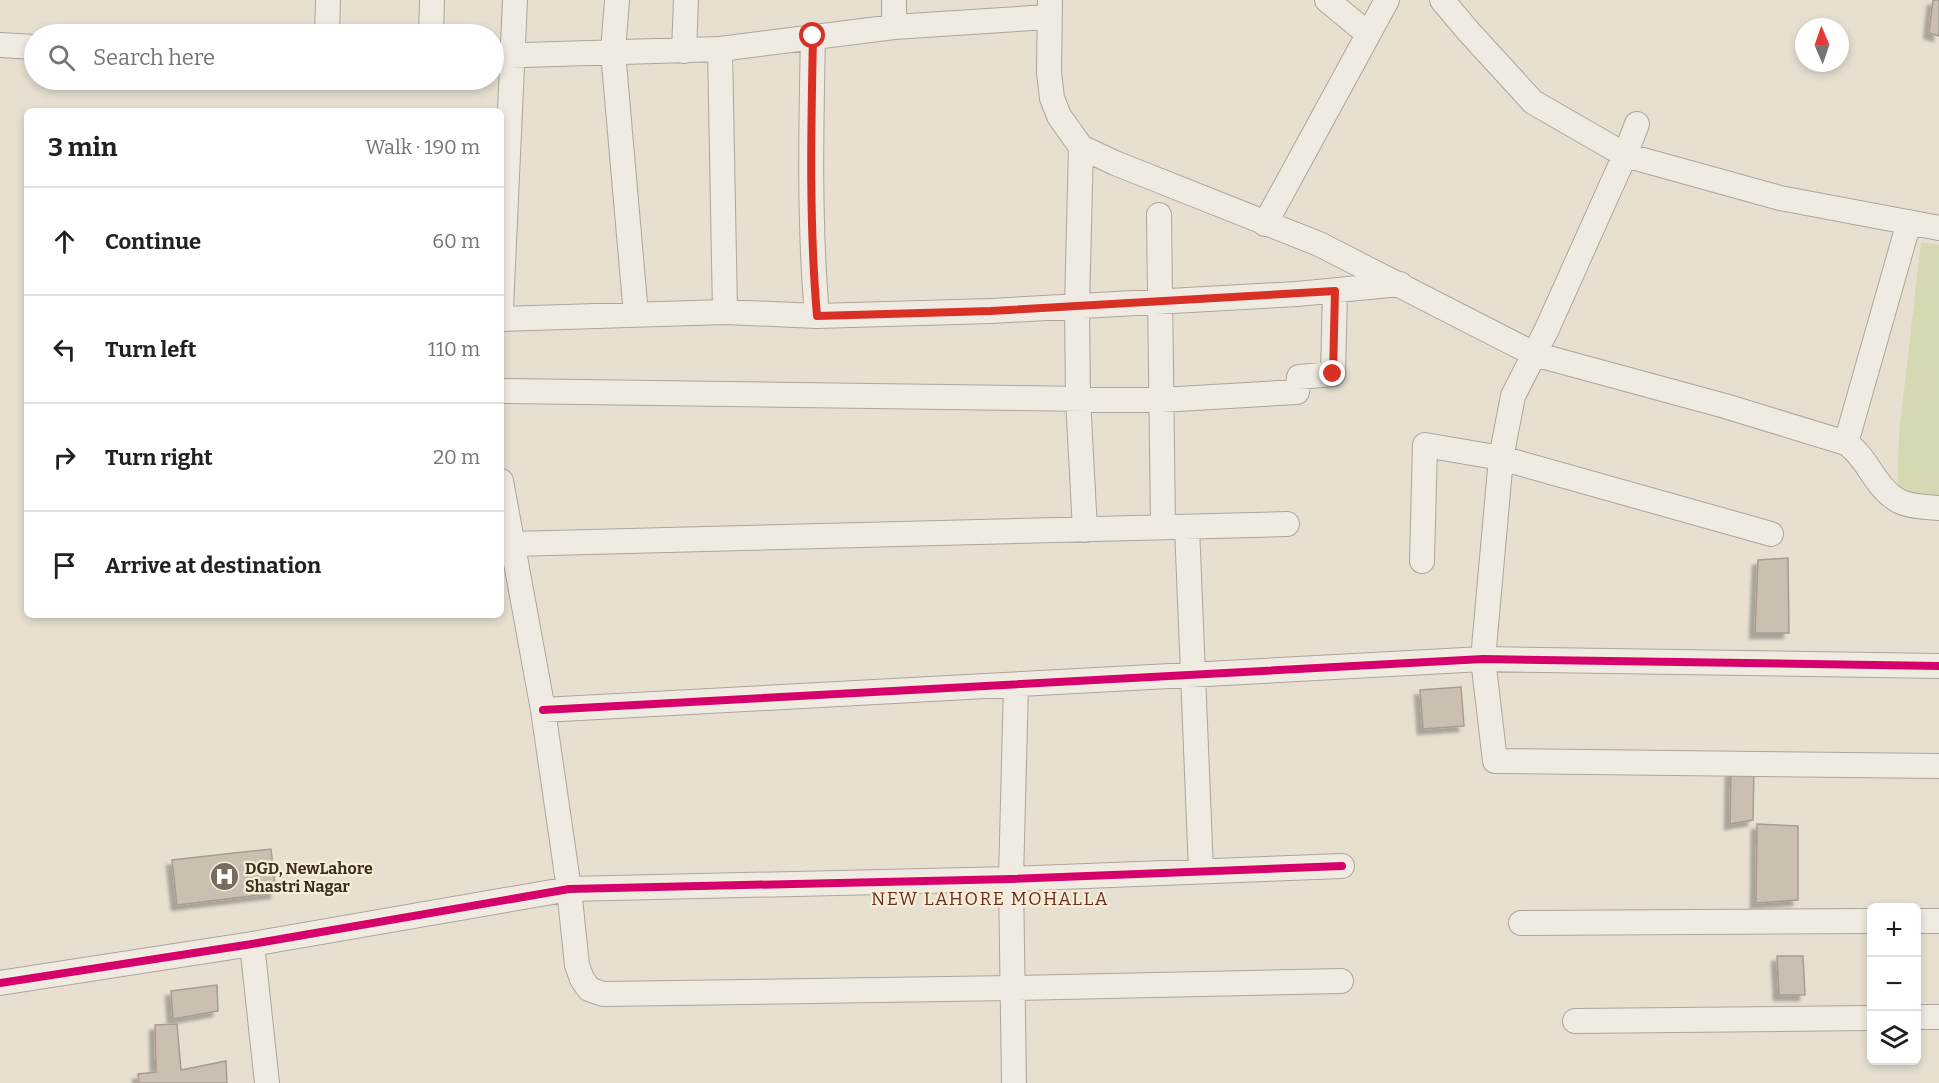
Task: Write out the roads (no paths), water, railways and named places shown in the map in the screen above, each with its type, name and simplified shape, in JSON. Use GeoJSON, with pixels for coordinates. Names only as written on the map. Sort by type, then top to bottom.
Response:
{"type":"FeatureCollection","features":[{"type":"Feature","properties":{"kind":"street"},"geometry":{"type":"LineString","coordinates":[[327,24],[328,0]]}},
{"type":"Feature","properties":{"kind":"street"},"geometry":{"type":"LineString","coordinates":[[431,24],[432,0]]}},
{"type":"Feature","properties":{"kind":"street"},"geometry":{"type":"LineString","coordinates":[[504,51],[515,0]]}},
{"type":"Feature","properties":{"kind":"street"},"geometry":{"type":"LineString","coordinates":[[617,0],[613,51],[636,315]]}},
{"type":"Feature","properties":{"kind":"street"},"geometry":{"type":"LineString","coordinates":[[684,51],[686,0]]}},
{"type":"Feature","properties":{"kind":"street"},"geometry":{"type":"LineString","coordinates":[[894,0],[894,27]]}},
{"type":"Feature","properties":{"kind":"street"},"geometry":{"type":"LineString","coordinates":[[1328,0],[1368,34]]}},
{"type":"Feature","properties":{"kind":"street"},"geometry":{"type":"LineString","coordinates":[[1265,224],[1387,0]]}},
{"type":"Feature","properties":{"kind":"street"},"geometry":{"type":"LineString","coordinates":[[1442,0],[1533,102],[1625,155],[1780,198],[1939,228]]}},
{"type":"Feature","properties":{"kind":"street"},"geometry":{"type":"LineString","coordinates":[[504,56],[720,49],[1049,8],[1049,72],[1053,98],[1059,116],[1081,147],[1265,224],[1319,244],[1534,354],[1725,406],[1846,443],[1855,449],[1882,486],[1897,500],[1917,506],[1939,508]]}},
{"type":"Feature","properties":{"kind":"street"},"geometry":{"type":"LineString","coordinates":[[813,36],[810,172],[817,316]]}},
{"type":"Feature","properties":{"kind":"street"},"geometry":{"type":"LineString","coordinates":[[0,45],[24,46]]}},
{"type":"Feature","properties":{"kind":"street"},"geometry":{"type":"LineString","coordinates":[[720,49],[725,312]]}},
{"type":"Feature","properties":{"kind":"street"},"geometry":{"type":"LineString","coordinates":[[503,90],[503,108]]}},
{"type":"Feature","properties":{"kind":"street"},"geometry":{"type":"LineString","coordinates":[[1637,124],[1547,329],[1513,396],[1501,458],[1483,659],[1495,761],[1939,766]]}},
{"type":"Feature","properties":{"kind":"street"},"geometry":{"type":"LineString","coordinates":[[1081,147],[1077,307],[1078,399],[1085,530]]}},
{"type":"Feature","properties":{"kind":"street"},"geometry":{"type":"LineString","coordinates":[[1159,215],[1163,527]]}},
{"type":"Feature","properties":{"kind":"street"},"geometry":{"type":"LineString","coordinates":[[1846,443],[1909,222]]}},
{"type":"Feature","properties":{"kind":"street"},"geometry":{"type":"LineString","coordinates":[[504,319],[725,312],[817,316],[1077,307],[1335,291],[1400,284]]}},
{"type":"Feature","properties":{"kind":"street"},"geometry":{"type":"LineString","coordinates":[[504,391],[1161,400],[1297,392],[1299,377],[1333,374],[1335,291]]}},
{"type":"Feature","properties":{"kind":"street"},"geometry":{"type":"LineString","coordinates":[[1422,561],[1425,445],[1501,458],[1771,534]]}},
{"type":"Feature","properties":{"kind":"street"},"geometry":{"type":"LineString","coordinates":[[504,498],[543,710],[569,889],[577,965],[589,989],[603,994],[1341,981]]}},
{"type":"Feature","properties":{"kind":"street"},"geometry":{"type":"LineString","coordinates":[[512,544],[1287,524]]}},
{"type":"Feature","properties":{"kind":"street"},"geometry":{"type":"LineString","coordinates":[[1187,527],[1201,871]]}},
{"type":"Feature","properties":{"kind":"street"},"geometry":{"type":"LineString","coordinates":[[543,710],[1483,659],[1939,666]]}},
{"type":"Feature","properties":{"kind":"street"},"geometry":{"type":"LineString","coordinates":[[1014,1083],[1011,879],[1016,685]]}},
{"type":"Feature","properties":{"kind":"street"},"geometry":{"type":"LineString","coordinates":[[0,983],[252,944],[569,889],[1011,879],[1342,866]]}},
{"type":"Feature","properties":{"kind":"street"},"geometry":{"type":"LineString","coordinates":[[1521,923],[1867,921]]}},
{"type":"Feature","properties":{"kind":"street"},"geometry":{"type":"LineString","coordinates":[[1921,921],[1939,921]]}},
{"type":"Feature","properties":{"kind":"street"},"geometry":{"type":"LineString","coordinates":[[252,944],[267,1083]]}},
{"type":"Feature","properties":{"kind":"street"},"geometry":{"type":"LineString","coordinates":[[1921,1017],[1939,1017]]}},
{"type":"Feature","properties":{"kind":"street"},"geometry":{"type":"LineString","coordinates":[[1575,1021],[1867,1018]]}},
{"type":"Feature","properties":{"kind":"place","name":"DGD, NewLahore Shastri Nagar"},"geometry":{"type":"Point","coordinates":[224,877]}},
{"type":"Feature","properties":{"kind":"district","name":"NEW LAHORE MOHALLA"},"geometry":{"type":"Point","coordinates":[990,899]}}]}
